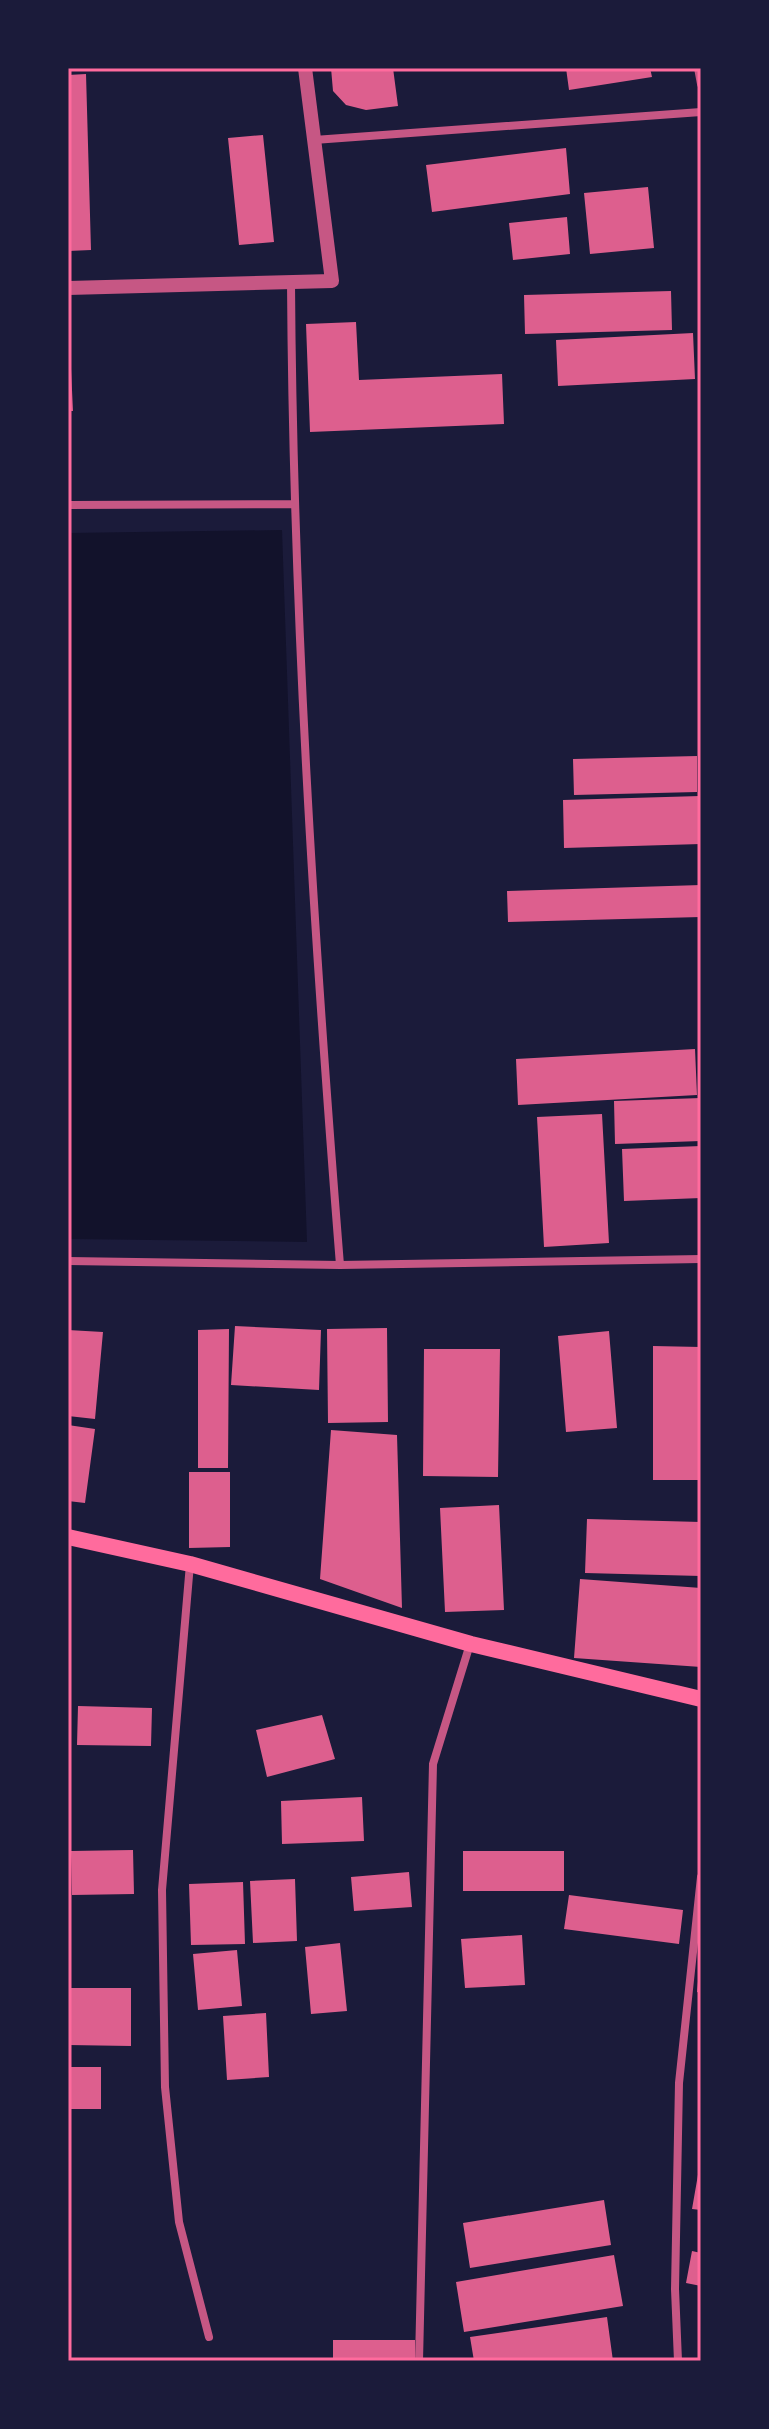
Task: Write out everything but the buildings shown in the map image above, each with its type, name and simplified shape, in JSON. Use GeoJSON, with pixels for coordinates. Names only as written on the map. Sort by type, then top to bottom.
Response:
{"type":"FeatureCollection","features":[{"type":"Feature","properties":{"kind":"main road"},"geometry":{"type":"LineString","coordinates":[[68,1537],[190,1564],[471,1644],[701,1699]]}},
{"type":"Feature","properties":{"kind":"street"},"geometry":{"type":"LineString","coordinates":[[68,288],[332,281],[305,68]]}},
{"type":"Feature","properties":{"kind":"street"},"geometry":{"type":"LineString","coordinates":[[698,68],[701,84]]}},
{"type":"Feature","properties":{"kind":"street"},"geometry":{"type":"LineString","coordinates":[[314,140],[701,112]]}},
{"type":"Feature","properties":{"kind":"street"},"geometry":{"type":"LineString","coordinates":[[291,283],[295,504],[320,1011],[340,1265]]}},
{"type":"Feature","properties":{"kind":"street"},"geometry":{"type":"LineString","coordinates":[[68,505],[295,504]]}},
{"type":"Feature","properties":{"kind":"street"},"geometry":{"type":"LineString","coordinates":[[68,1261],[340,1265],[701,1259]]}},
{"type":"Feature","properties":{"kind":"street"},"geometry":{"type":"LineString","coordinates":[[190,1564],[162,1890],[165,2087],[179,2222],[209,2337]]}},
{"type":"Feature","properties":{"kind":"street"},"geometry":{"type":"LineString","coordinates":[[419,2361],[433,1764],[471,1644]]}},
{"type":"Feature","properties":{"kind":"street"},"geometry":{"type":"LineString","coordinates":[[678,2361],[675,2289],[679,2083],[701,1877]]}},
{"type":"Feature","properties":{"kind":"shaded area"},"geometry":{"type":"Polygon","coordinates":[[[282,530],[307,1242],[68,1239],[68,533],[282,530]]]}}]}
